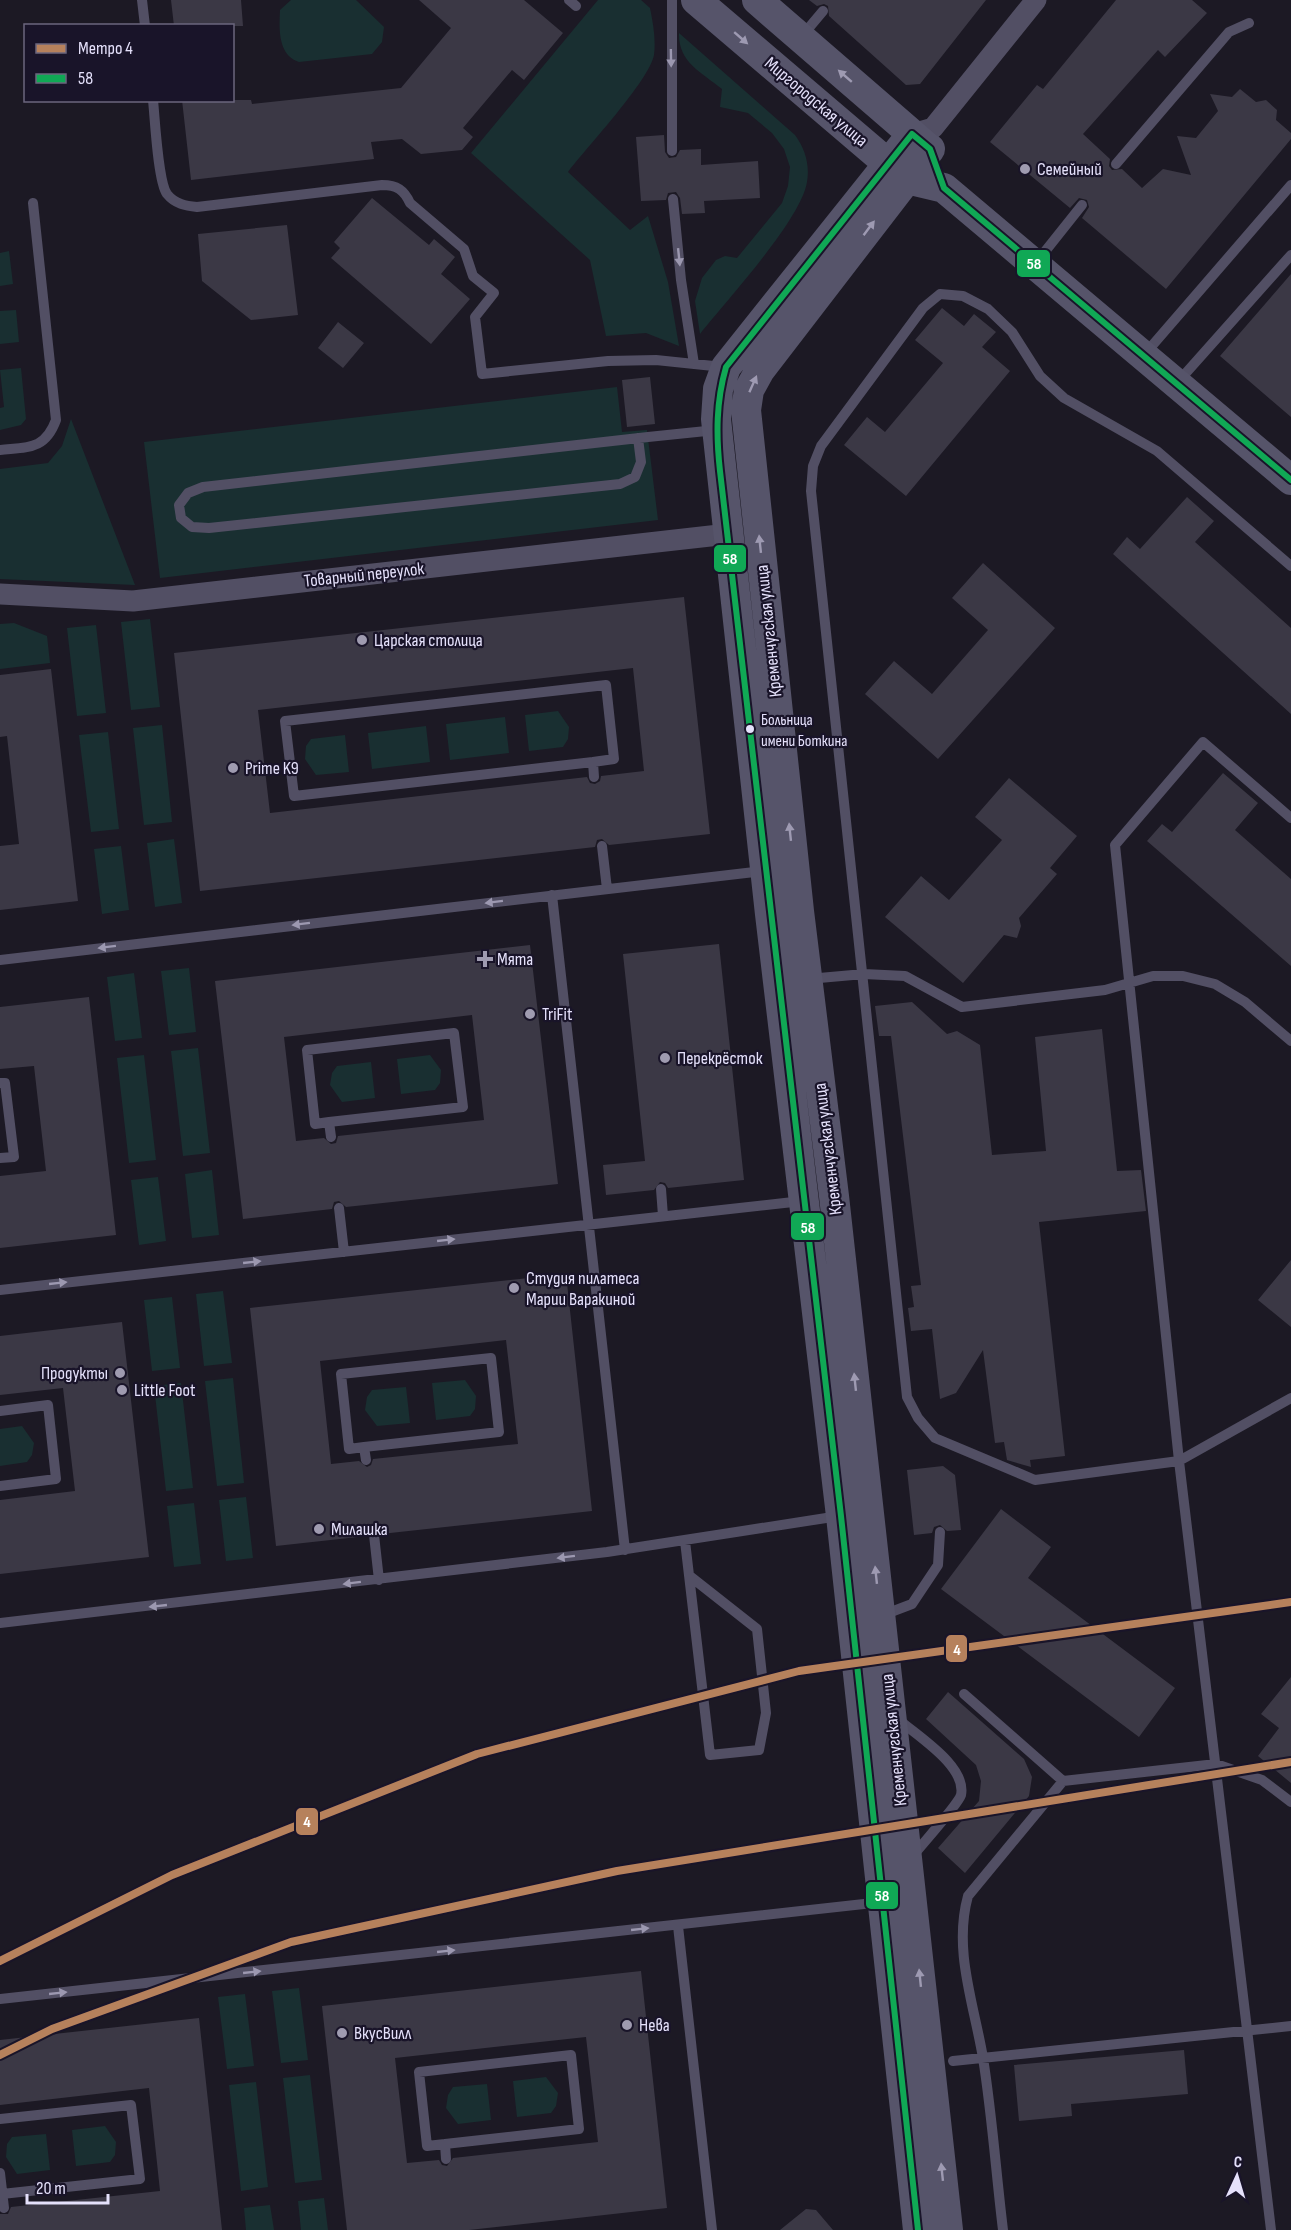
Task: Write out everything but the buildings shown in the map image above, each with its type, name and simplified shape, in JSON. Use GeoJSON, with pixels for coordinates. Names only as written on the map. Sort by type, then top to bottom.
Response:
{"type":"FeatureCollection","features":[{"type":"Feature","properties":{"kind":"street","name":"Миргородская улица"},"geometry":{"type":"LineString","coordinates":[[696,0],[897,172],[944,188],[1176,383],[1288,471]]}},
{"type":"Feature","properties":{"kind":"street"},"geometry":{"type":"LineString","coordinates":[[757,0],[925,137],[944,188]]}},
{"type":"Feature","properties":{"kind":"street","name":"Кременчугская улица"},"geometry":{"type":"LineString","coordinates":[[918,2230],[896,1900],[855,1513],[780,869],[728,534],[717,429],[718,388],[726,367],[897,172],[1036,0]]}},
{"type":"Feature","properties":{"kind":"street","name":"Кременчугская улица"},"geometry":{"type":"LineString","coordinates":[[780,869],[748,442],[746,410],[749,390],[759,370],[897,172]]}},
{"type":"Feature","properties":{"kind":"street","name":"Товарный переулок"},"geometry":{"type":"LineString","coordinates":[[0,594],[133,601],[728,534]]}},
{"type":"Feature","properties":{"kind":"street","name":"Кременчугская улица"},"geometry":{"type":"LineString","coordinates":[[855,1513],[880,1616],[907,1862],[896,1900],[948,2230]]}},
{"type":"Feature","properties":{"kind":"lane"},"geometry":{"type":"LineString","coordinates":[[142,0],[145,24]]}},
{"type":"Feature","properties":{"kind":"lane"},"geometry":{"type":"LineString","coordinates":[[672,0],[672,151]]}},
{"type":"Feature","properties":{"kind":"lane"},"geometry":{"type":"LineString","coordinates":[[801,38],[823,11]]}},
{"type":"Feature","properties":{"kind":"lane"},"geometry":{"type":"LineString","coordinates":[[1116,164],[1229,32],[1249,24]]}},
{"type":"Feature","properties":{"kind":"lane"},"geometry":{"type":"LineString","coordinates":[[153,102],[163,186],[175,201],[185,206],[197,207],[382,185],[390,185],[405,193],[410,203],[464,249],[473,276],[494,293],[475,317],[482,374],[608,361],[656,360],[726,367]]}},
{"type":"Feature","properties":{"kind":"lane"},"geometry":{"type":"LineString","coordinates":[[1144,356],[1291,185]]}},
{"type":"Feature","properties":{"kind":"lane"},"geometry":{"type":"LineString","coordinates":[[674,199],[681,280],[694,364]]}},
{"type":"Feature","properties":{"kind":"lane"},"geometry":{"type":"LineString","coordinates":[[0,450],[34,446],[50,436],[56,420],[33,203]]}},
{"type":"Feature","properties":{"kind":"lane"},"geometry":{"type":"LineString","coordinates":[[1035,265],[1082,205]]}},
{"type":"Feature","properties":{"kind":"lane"},"geometry":{"type":"LineString","coordinates":[[1176,383],[1291,255]]}},
{"type":"Feature","properties":{"kind":"lane"},"geometry":{"type":"LineString","coordinates":[[1291,566],[1156,451],[1064,398],[1040,376],[1012,332],[988,309],[963,296],[940,294],[923,308],[821,446],[813,466],[811,491],[864,974],[907,1397],[918,1418],[935,1438],[1035,1480],[1179,1461],[1291,1398]]}},
{"type":"Feature","properties":{"kind":"lane"},"geometry":{"type":"LineString","coordinates":[[638,438],[641,462],[635,477],[620,484],[209,528],[192,527],[181,518],[179,505],[188,494],[203,487],[717,429]]}},
{"type":"Feature","properties":{"kind":"lane"},"geometry":{"type":"LineString","coordinates":[[606,685],[614,759],[593,762],[294,796],[285,721],[606,685]]}},
{"type":"Feature","properties":{"kind":"lane"},"geometry":{"type":"LineString","coordinates":[[1271,2230],[1179,1461],[1115,845],[1203,742],[1291,818]]}},
{"type":"Feature","properties":{"kind":"lane"},"geometry":{"type":"LineString","coordinates":[[593,762],[594,777]]}},
{"type":"Feature","properties":{"kind":"lane"},"geometry":{"type":"LineString","coordinates":[[602,846],[607,889]]}},
{"type":"Feature","properties":{"kind":"lane"},"geometry":{"type":"LineString","coordinates":[[0,960],[780,869]]}},
{"type":"Feature","properties":{"kind":"lane"},"geometry":{"type":"LineString","coordinates":[[552,895],[624,1550]]}},
{"type":"Feature","properties":{"kind":"lane"},"geometry":{"type":"LineString","coordinates":[[793,982],[864,974],[905,976],[962,1007],[1105,990],[1153,976],[1183,976],[1215,984],[1245,1002],[1291,1041]]}},
{"type":"Feature","properties":{"kind":"lane"},"geometry":{"type":"LineString","coordinates":[[454,1033],[463,1107],[329,1122],[315,1124],[307,1050],[454,1033]]}},
{"type":"Feature","properties":{"kind":"lane"},"geometry":{"type":"LineString","coordinates":[[0,1083],[5,1083],[14,1157],[0,1158]]}},
{"type":"Feature","properties":{"kind":"lane"},"geometry":{"type":"LineString","coordinates":[[329,1122],[331,1137]]}},
{"type":"Feature","properties":{"kind":"lane"},"geometry":{"type":"LineString","coordinates":[[661,1189],[663,1216]]}},
{"type":"Feature","properties":{"kind":"lane"},"geometry":{"type":"LineString","coordinates":[[0,1290],[820,1198]]}},
{"type":"Feature","properties":{"kind":"lane"},"geometry":{"type":"LineString","coordinates":[[339,1208],[344,1252]]}},
{"type":"Feature","properties":{"kind":"lane"},"geometry":{"type":"LineString","coordinates":[[491,1358],[499,1432],[364,1447],[349,1449],[341,1374],[491,1358]]}},
{"type":"Feature","properties":{"kind":"lane"},"geometry":{"type":"LineString","coordinates":[[0,1411],[48,1405],[56,1479],[0,1486]]}},
{"type":"Feature","properties":{"kind":"lane"},"geometry":{"type":"LineString","coordinates":[[364,1447],[366,1460]]}},
{"type":"Feature","properties":{"kind":"lane"},"geometry":{"type":"LineString","coordinates":[[0,1623],[624,1550],[855,1513]]}},
{"type":"Feature","properties":{"kind":"lane"},"geometry":{"type":"LineString","coordinates":[[880,1616],[912,1604],[938,1565],[940,1532]]}},
{"type":"Feature","properties":{"kind":"lane"},"geometry":{"type":"LineString","coordinates":[[374,1535],[379,1580]]}},
{"type":"Feature","properties":{"kind":"lane"},"geometry":{"type":"LineString","coordinates":[[685,1541],[710,1755],[759,1750],[766,1713],[757,1629],[691,1577]]}},
{"type":"Feature","properties":{"kind":"lane"},"geometry":{"type":"LineString","coordinates":[[964,1694],[1063,1781]]}},
{"type":"Feature","properties":{"kind":"lane"},"geometry":{"type":"LineString","coordinates":[[891,1713],[956,1769],[961,1782],[961,1796],[907,1862]]}},
{"type":"Feature","properties":{"kind":"lane"},"geometry":{"type":"LineString","coordinates":[[1002,2230],[983,2058],[961,1944],[962,1919],[968,1896],[1063,1781],[1216,1764],[1262,1779],[1291,1802]]}},
{"type":"Feature","properties":{"kind":"lane"},"geometry":{"type":"LineString","coordinates":[[0,1999],[678,1926],[896,1900]]}},
{"type":"Feature","properties":{"kind":"lane"},"geometry":{"type":"LineString","coordinates":[[678,1926],[712,2230]]}},
{"type":"Feature","properties":{"kind":"lane"},"geometry":{"type":"LineString","coordinates":[[953,2061],[1291,2026]]}},
{"type":"Feature","properties":{"kind":"lane"},"geometry":{"type":"LineString","coordinates":[[571,2055],[579,2129],[445,2144],[427,2146],[419,2072],[571,2055]]}},
{"type":"Feature","properties":{"kind":"lane"},"geometry":{"type":"LineString","coordinates":[[0,2119],[131,2105],[140,2179],[2,2194]]}},
{"type":"Feature","properties":{"kind":"lane"},"geometry":{"type":"LineString","coordinates":[[445,2144],[446,2159]]}},
{"type":"Feature","properties":{"kind":"lane"},"geometry":{"type":"LineString","coordinates":[[0,2173],[4,2208]]}},
{"type":"Feature","properties":{"kind":"green space"},"geometry":{"type":"Polygon","coordinates":[[[291,0],[356,0],[384,27],[382,42],[372,54],[299,62],[292,59],[283,48],[280,33],[280,10],[291,0]]]}},
{"type":"Feature","properties":{"kind":"green space"},"geometry":{"type":"Polygon","coordinates":[[[598,0],[641,0],[650,8],[654,55],[650,66],[630,97],[568,172],[630,230],[648,216],[668,282],[679,346],[646,333],[606,336],[590,260],[471,153],[598,0]]]}},
{"type":"Feature","properties":{"kind":"green space"},"geometry":{"type":"Polygon","coordinates":[[[679,33],[795,135],[804,151],[808,169],[802,198],[791,217],[761,260],[700,334],[695,301],[702,278],[716,260],[725,256],[737,258],[782,203],[788,186],[790,167],[784,149],[772,133],[748,113],[720,107],[722,89],[692,66],[682,52],[679,33]]]}},
{"type":"Feature","properties":{"kind":"green space"},"geometry":{"type":"Polygon","coordinates":[[[9,251],[13,284],[0,286],[0,253],[9,251]]]}},
{"type":"Feature","properties":{"kind":"green space"},"geometry":{"type":"Polygon","coordinates":[[[16,310],[19,342],[0,344],[0,311],[16,310]]]}},
{"type":"Feature","properties":{"kind":"green space"},"geometry":{"type":"Polygon","coordinates":[[[21,368],[26,419],[21,425],[0,430],[0,408],[4,407],[0,370],[21,368]]]}},
{"type":"Feature","properties":{"kind":"green space"},"geometry":{"type":"Polygon","coordinates":[[[617,387],[622,432],[647,430],[658,520],[160,578],[144,442],[617,387]]]}},
{"type":"Feature","properties":{"kind":"green space"},"geometry":{"type":"Polygon","coordinates":[[[71,419],[135,585],[0,579],[0,469],[48,463],[62,446],[71,419]]]}},
{"type":"Feature","properties":{"kind":"green space"},"geometry":{"type":"Polygon","coordinates":[[[150,619],[160,707],[131,710],[121,622],[150,619]]]}},
{"type":"Feature","properties":{"kind":"green space"},"geometry":{"type":"Polygon","coordinates":[[[14,623],[47,636],[50,663],[0,669],[0,624],[14,623]]]}},
{"type":"Feature","properties":{"kind":"green space"},"geometry":{"type":"Polygon","coordinates":[[[96,625],[106,713],[77,716],[67,628],[96,625]]]}},
{"type":"Feature","properties":{"kind":"green space"},"geometry":{"type":"Polygon","coordinates":[[[558,711],[569,727],[568,739],[563,747],[529,751],[525,715],[558,711]]]}},
{"type":"Feature","properties":{"kind":"green space"},"geometry":{"type":"Polygon","coordinates":[[[505,717],[509,753],[450,760],[446,724],[505,717]]]}},
{"type":"Feature","properties":{"kind":"green space"},"geometry":{"type":"Polygon","coordinates":[[[162,725],[172,822],[144,825],[133,728],[162,725]]]}},
{"type":"Feature","properties":{"kind":"green space"},"geometry":{"type":"Polygon","coordinates":[[[426,726],[430,762],[372,769],[368,733],[426,726]]]}},
{"type":"Feature","properties":{"kind":"green space"},"geometry":{"type":"Polygon","coordinates":[[[108,732],[119,829],[91,832],[79,735],[108,732]]]}},
{"type":"Feature","properties":{"kind":"green space"},"geometry":{"type":"Polygon","coordinates":[[[345,735],[349,772],[316,775],[305,759],[306,746],[311,739],[345,735]]]}},
{"type":"Feature","properties":{"kind":"green space"},"geometry":{"type":"Polygon","coordinates":[[[174,839],[182,903],[155,907],[147,843],[174,839]]]}},
{"type":"Feature","properties":{"kind":"green space"},"geometry":{"type":"Polygon","coordinates":[[[121,846],[129,910],[102,914],[94,849],[121,846]]]}},
{"type":"Feature","properties":{"kind":"green space"},"geometry":{"type":"Polygon","coordinates":[[[189,968],[196,1032],[169,1035],[161,971],[189,968]]]}},
{"type":"Feature","properties":{"kind":"green space"},"geometry":{"type":"Polygon","coordinates":[[[134,973],[142,1038],[115,1041],[107,977],[134,973]]]}},
{"type":"Feature","properties":{"kind":"green space"},"geometry":{"type":"Polygon","coordinates":[[[198,1048],[210,1153],[183,1156],[171,1051],[198,1048]]]}},
{"type":"Feature","properties":{"kind":"green space"},"geometry":{"type":"Polygon","coordinates":[[[144,1055],[156,1160],[129,1163],[117,1058],[144,1055]]]}},
{"type":"Feature","properties":{"kind":"green space"},"geometry":{"type":"Polygon","coordinates":[[[430,1055],[441,1070],[440,1083],[435,1090],[401,1094],[397,1059],[430,1055]]]}},
{"type":"Feature","properties":{"kind":"green space"},"geometry":{"type":"Polygon","coordinates":[[[371,1062],[375,1098],[342,1102],[330,1085],[332,1073],[337,1066],[371,1062]]]}},
{"type":"Feature","properties":{"kind":"green space"},"geometry":{"type":"Polygon","coordinates":[[[212,1170],[219,1235],[192,1238],[185,1174],[212,1170]]]}},
{"type":"Feature","properties":{"kind":"green space"},"geometry":{"type":"Polygon","coordinates":[[[158,1177],[166,1241],[139,1245],[131,1180],[158,1177]]]}},
{"type":"Feature","properties":{"kind":"green space"},"geometry":{"type":"Polygon","coordinates":[[[223,1291],[232,1363],[204,1366],[196,1294],[223,1291]]]}},
{"type":"Feature","properties":{"kind":"green space"},"geometry":{"type":"Polygon","coordinates":[[[172,1297],[180,1368],[152,1371],[144,1300],[172,1297]]]}},
{"type":"Feature","properties":{"kind":"green space"},"geometry":{"type":"Polygon","coordinates":[[[233,1378],[244,1483],[217,1486],[205,1381],[233,1378]]]}},
{"type":"Feature","properties":{"kind":"green space"},"geometry":{"type":"Polygon","coordinates":[[[465,1380],[476,1396],[475,1409],[470,1416],[436,1420],[432,1383],[465,1380]]]}},
{"type":"Feature","properties":{"kind":"green space"},"geometry":{"type":"Polygon","coordinates":[[[181,1383],[193,1488],[166,1491],[154,1386],[181,1383]]]}},
{"type":"Feature","properties":{"kind":"green space"},"geometry":{"type":"Polygon","coordinates":[[[406,1387],[410,1423],[377,1426],[365,1410],[367,1397],[372,1390],[406,1387]]]}},
{"type":"Feature","properties":{"kind":"green space"},"geometry":{"type":"Polygon","coordinates":[[[22,1426],[34,1443],[32,1455],[27,1462],[0,1466],[0,1429],[22,1426]]]}},
{"type":"Feature","properties":{"kind":"green space"},"geometry":{"type":"Polygon","coordinates":[[[246,1497],[253,1558],[226,1561],[219,1500],[246,1497]]]}},
{"type":"Feature","properties":{"kind":"green space"},"geometry":{"type":"Polygon","coordinates":[[[194,1503],[201,1564],[174,1567],[167,1506],[194,1503]]]}},
{"type":"Feature","properties":{"kind":"green space"},"geometry":{"type":"Polygon","coordinates":[[[299,1988],[308,2060],[281,2063],[272,1991],[299,1988]]]}},
{"type":"Feature","properties":{"kind":"green space"},"geometry":{"type":"Polygon","coordinates":[[[245,1994],[254,2066],[227,2069],[218,1997],[245,1994]]]}},
{"type":"Feature","properties":{"kind":"green space"},"geometry":{"type":"Polygon","coordinates":[[[310,2075],[322,2180],[295,2183],[283,2078],[310,2075]]]}},
{"type":"Feature","properties":{"kind":"green space"},"geometry":{"type":"Polygon","coordinates":[[[546,2077],[558,2093],[556,2106],[551,2113],[517,2117],[513,2081],[546,2077]]]}},
{"type":"Feature","properties":{"kind":"green space"},"geometry":{"type":"Polygon","coordinates":[[[256,2082],[268,2187],[241,2191],[229,2085],[256,2082]]]}},
{"type":"Feature","properties":{"kind":"green space"},"geometry":{"type":"Polygon","coordinates":[[[487,2084],[491,2120],[458,2124],[446,2108],[448,2095],[453,2087],[487,2084]]]}},
{"type":"Feature","properties":{"kind":"green space"},"geometry":{"type":"Polygon","coordinates":[[[105,2126],[116,2142],[115,2155],[110,2162],[76,2166],[72,2130],[105,2126]]]}},
{"type":"Feature","properties":{"kind":"green space"},"geometry":{"type":"Polygon","coordinates":[[[46,2134],[50,2170],[17,2174],[6,2157],[7,2144],[12,2137],[46,2134]]]}},
{"type":"Feature","properties":{"kind":"green space"},"geometry":{"type":"Polygon","coordinates":[[[324,2198],[328,2230],[301,2230],[298,2201],[324,2198]]]}},
{"type":"Feature","properties":{"kind":"green space"},"geometry":{"type":"Polygon","coordinates":[[[270,2205],[274,2230],[246,2230],[244,2208],[270,2205]]]}},
{"type":"Feature","properties":{"kind":"metro line","name":"4"},"geometry":{"type":"LineString","coordinates":[[0,1961],[172,1875],[477,1754],[799,1671],[1291,1602]]}},
{"type":"Feature","properties":{"kind":"metro line","name":"4"},"geometry":{"type":"LineString","coordinates":[[0,2055],[52,2029],[291,1942],[617,1871],[1291,1762]]}},
{"type":"Feature","properties":{"kind":"transit line","name":"58"},"geometry":{"type":"LineString","coordinates":[[918,2230],[841,1516],[720,471],[718,444],[720,393],[726,367],[912,134],[930,149],[944,188],[1291,480]]}},
{"type":"Feature","properties":{"kind":"place","name":"Семейный"},"geometry":{"type":"Point","coordinates":[1025,169]}},
{"type":"Feature","properties":{"kind":"place","name":"Царская столица"},"geometry":{"type":"Point","coordinates":[362,640]}},
{"type":"Feature","properties":{"kind":"place","name":"Больница имени Боткина"},"geometry":{"type":"Point","coordinates":[750,729]}},
{"type":"Feature","properties":{"kind":"place","name":"Prime K9"},"geometry":{"type":"Point","coordinates":[233,768]}},
{"type":"Feature","properties":{"kind":"place","name":"Мята"},"geometry":{"type":"Point","coordinates":[485,959]}},
{"type":"Feature","properties":{"kind":"place","name":"TriFit"},"geometry":{"type":"Point","coordinates":[530,1014]}},
{"type":"Feature","properties":{"kind":"place","name":"Перекрёсток"},"geometry":{"type":"Point","coordinates":[665,1058]}},
{"type":"Feature","properties":{"kind":"place","name":"Студия пилатеса Марии Варакиной"},"geometry":{"type":"Point","coordinates":[514,1288]}},
{"type":"Feature","properties":{"kind":"place","name":"Продукты"},"geometry":{"type":"Point","coordinates":[120,1373]}},
{"type":"Feature","properties":{"kind":"place","name":"Little Foot"},"geometry":{"type":"Point","coordinates":[122,1390]}},
{"type":"Feature","properties":{"kind":"place","name":"Милашка"},"geometry":{"type":"Point","coordinates":[319,1529]}},
{"type":"Feature","properties":{"kind":"place","name":"Нева"},"geometry":{"type":"Point","coordinates":[627,2025]}},
{"type":"Feature","properties":{"kind":"place","name":"ВкусВилл"},"geometry":{"type":"Point","coordinates":[342,2033]}}]}
